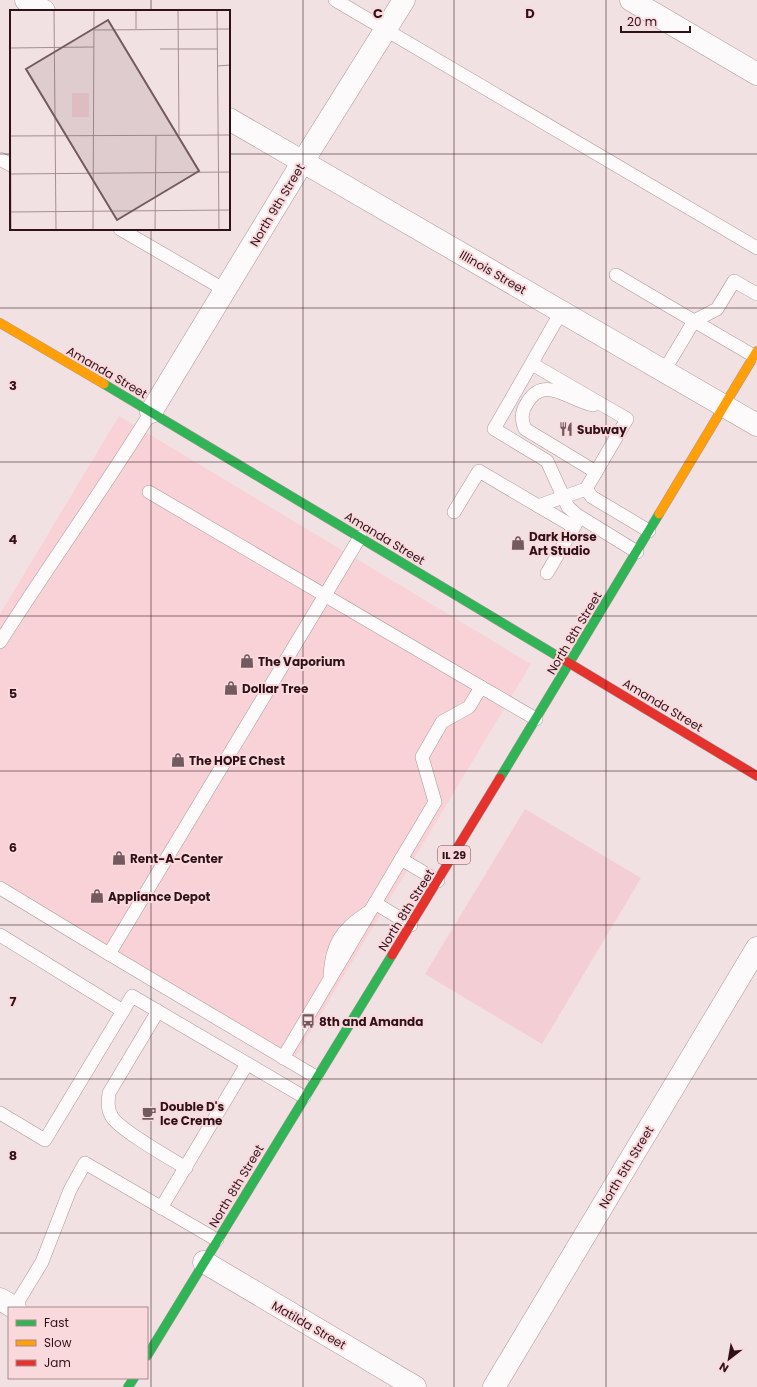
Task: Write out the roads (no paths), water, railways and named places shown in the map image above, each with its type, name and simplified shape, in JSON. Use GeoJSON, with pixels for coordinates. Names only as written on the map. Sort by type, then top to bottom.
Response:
{"type":"FeatureCollection","features":[{"type":"Feature","properties":{"kind":"main road","name":"Amanda Street"},"geometry":{"type":"LineString","coordinates":[[0,323],[360,537],[757,776]]}},
{"type":"Feature","properties":{"kind":"main road","name":"North 8th Street"},"geometry":{"type":"LineString","coordinates":[[148,1354],[304,1097],[412,925],[755,354]]}},
{"type":"Feature","properties":{"kind":"street"},"geometry":{"type":"LineString","coordinates":[[26,0],[42,10]]}},
{"type":"Feature","properties":{"kind":"street","name":"North 9th Street"},"geometry":{"type":"LineString","coordinates":[[151,412],[302,163],[404,0]]}},
{"type":"Feature","properties":{"kind":"street"},"geometry":{"type":"LineString","coordinates":[[631,0],[757,74]]}},
{"type":"Feature","properties":{"kind":"street","name":"Illinois Street"},"geometry":{"type":"LineString","coordinates":[[230,121],[757,425]]}},
{"type":"Feature","properties":{"kind":"street","name":"North 5th Street"},"geometry":{"type":"LineString","coordinates":[[494,1387],[757,948]]}},
{"type":"Feature","properties":{"kind":"street","name":"Matilda Street"},"geometry":{"type":"LineString","coordinates":[[204,1262],[415,1387]]}},
{"type":"Feature","properties":{"kind":"street"},"geometry":{"type":"LineString","coordinates":[[0,1299],[13,1307]]}},
{"type":"Feature","properties":{"kind":"lane"},"geometry":{"type":"LineString","coordinates":[[335,0],[757,248]]}},
{"type":"Feature","properties":{"kind":"lane"},"geometry":{"type":"LineString","coordinates":[[0,159],[10,164]]}},
{"type":"Feature","properties":{"kind":"lane"},"geometry":{"type":"LineString","coordinates":[[122,230],[225,290]]}},
{"type":"Feature","properties":{"kind":"lane"},"geometry":{"type":"LineString","coordinates":[[616,275],[694,321],[755,354]]}},
{"type":"Feature","properties":{"kind":"lane"},"geometry":{"type":"LineString","coordinates":[[664,371],[694,321],[717,309],[734,281],[757,294]]}},
{"type":"Feature","properties":{"kind":"lane"},"geometry":{"type":"LineString","coordinates":[[561,312],[494,429],[547,461],[568,507],[577,522]]}},
{"type":"Feature","properties":{"kind":"lane"},"geometry":{"type":"LineString","coordinates":[[532,364],[627,419],[586,489],[538,506]]}},
{"type":"Feature","properties":{"kind":"lane"},"geometry":{"type":"LineString","coordinates":[[596,472],[525,429],[521,419],[523,408],[531,396],[538,390],[546,388],[585,403],[607,408]]}},
{"type":"Feature","properties":{"kind":"lane"},"geometry":{"type":"LineString","coordinates":[[0,642],[33,590],[120,464],[151,412]]}},
{"type":"Feature","properties":{"kind":"lane"},"geometry":{"type":"LineString","coordinates":[[454,512],[479,471],[538,506],[577,522],[637,552]]}},
{"type":"Feature","properties":{"kind":"lane"},"geometry":{"type":"LineString","coordinates":[[586,489],[592,497],[649,531]]}},
{"type":"Feature","properties":{"kind":"lane"},"geometry":{"type":"LineString","coordinates":[[150,492],[536,719]]}},
{"type":"Feature","properties":{"kind":"lane"},"geometry":{"type":"LineString","coordinates":[[547,573],[577,522]]}},
{"type":"Feature","properties":{"kind":"lane"},"geometry":{"type":"LineString","coordinates":[[109,954],[360,537]]}},
{"type":"Feature","properties":{"kind":"lane"},"geometry":{"type":"LineString","coordinates":[[283,1058],[435,802],[422,756],[442,722],[469,708],[481,687]]}},
{"type":"Feature","properties":{"kind":"lane"},"geometry":{"type":"LineString","coordinates":[[401,859],[438,881]]}},
{"type":"Feature","properties":{"kind":"lane"},"geometry":{"type":"LineString","coordinates":[[0,888],[316,1078]]}},
{"type":"Feature","properties":{"kind":"lane"},"geometry":{"type":"LineString","coordinates":[[373,907],[412,925]]}},
{"type":"Feature","properties":{"kind":"lane"},"geometry":{"type":"LineString","coordinates":[[0,935],[123,1011]]}},
{"type":"Feature","properties":{"kind":"lane"},"geometry":{"type":"LineString","coordinates":[[0,1113],[45,1140],[132,996],[304,1097]]}},
{"type":"Feature","properties":{"kind":"lane"},"geometry":{"type":"LineString","coordinates":[[158,1012],[109,1093],[107,1103],[112,1117],[124,1128],[186,1168]]}},
{"type":"Feature","properties":{"kind":"lane"},"geometry":{"type":"LineString","coordinates":[[161,1208],[247,1064]]}},
{"type":"Feature","properties":{"kind":"lane"},"geometry":{"type":"LineString","coordinates":[[16,1307],[42,1262],[70,1190],[85,1163],[217,1240]]}},
{"type":"Feature","properties":{"kind":"place","name":"Subway"},"geometry":{"type":"Point","coordinates":[566,429]}},
{"type":"Feature","properties":{"kind":"place","name":"Dark Horse Art Studio"},"geometry":{"type":"Point","coordinates":[518,543]}},
{"type":"Feature","properties":{"kind":"place","name":"The Vaporium"},"geometry":{"type":"Point","coordinates":[247,661]}},
{"type":"Feature","properties":{"kind":"place","name":"Dollar Tree"},"geometry":{"type":"Point","coordinates":[231,688]}},
{"type":"Feature","properties":{"kind":"place","name":"The HOPE Chest"},"geometry":{"type":"Point","coordinates":[178,760]}},
{"type":"Feature","properties":{"kind":"place","name":"Rent-A-Center"},"geometry":{"type":"Point","coordinates":[119,858]}},
{"type":"Feature","properties":{"kind":"place","name":"Appliance Depot"},"geometry":{"type":"Point","coordinates":[97,896]}},
{"type":"Feature","properties":{"kind":"place","name":"8th and Amanda"},"geometry":{"type":"Point","coordinates":[308,1021]}},
{"type":"Feature","properties":{"kind":"place","name":"Double D's Ice Creme"},"geometry":{"type":"Point","coordinates":[149,1113]}}]}
